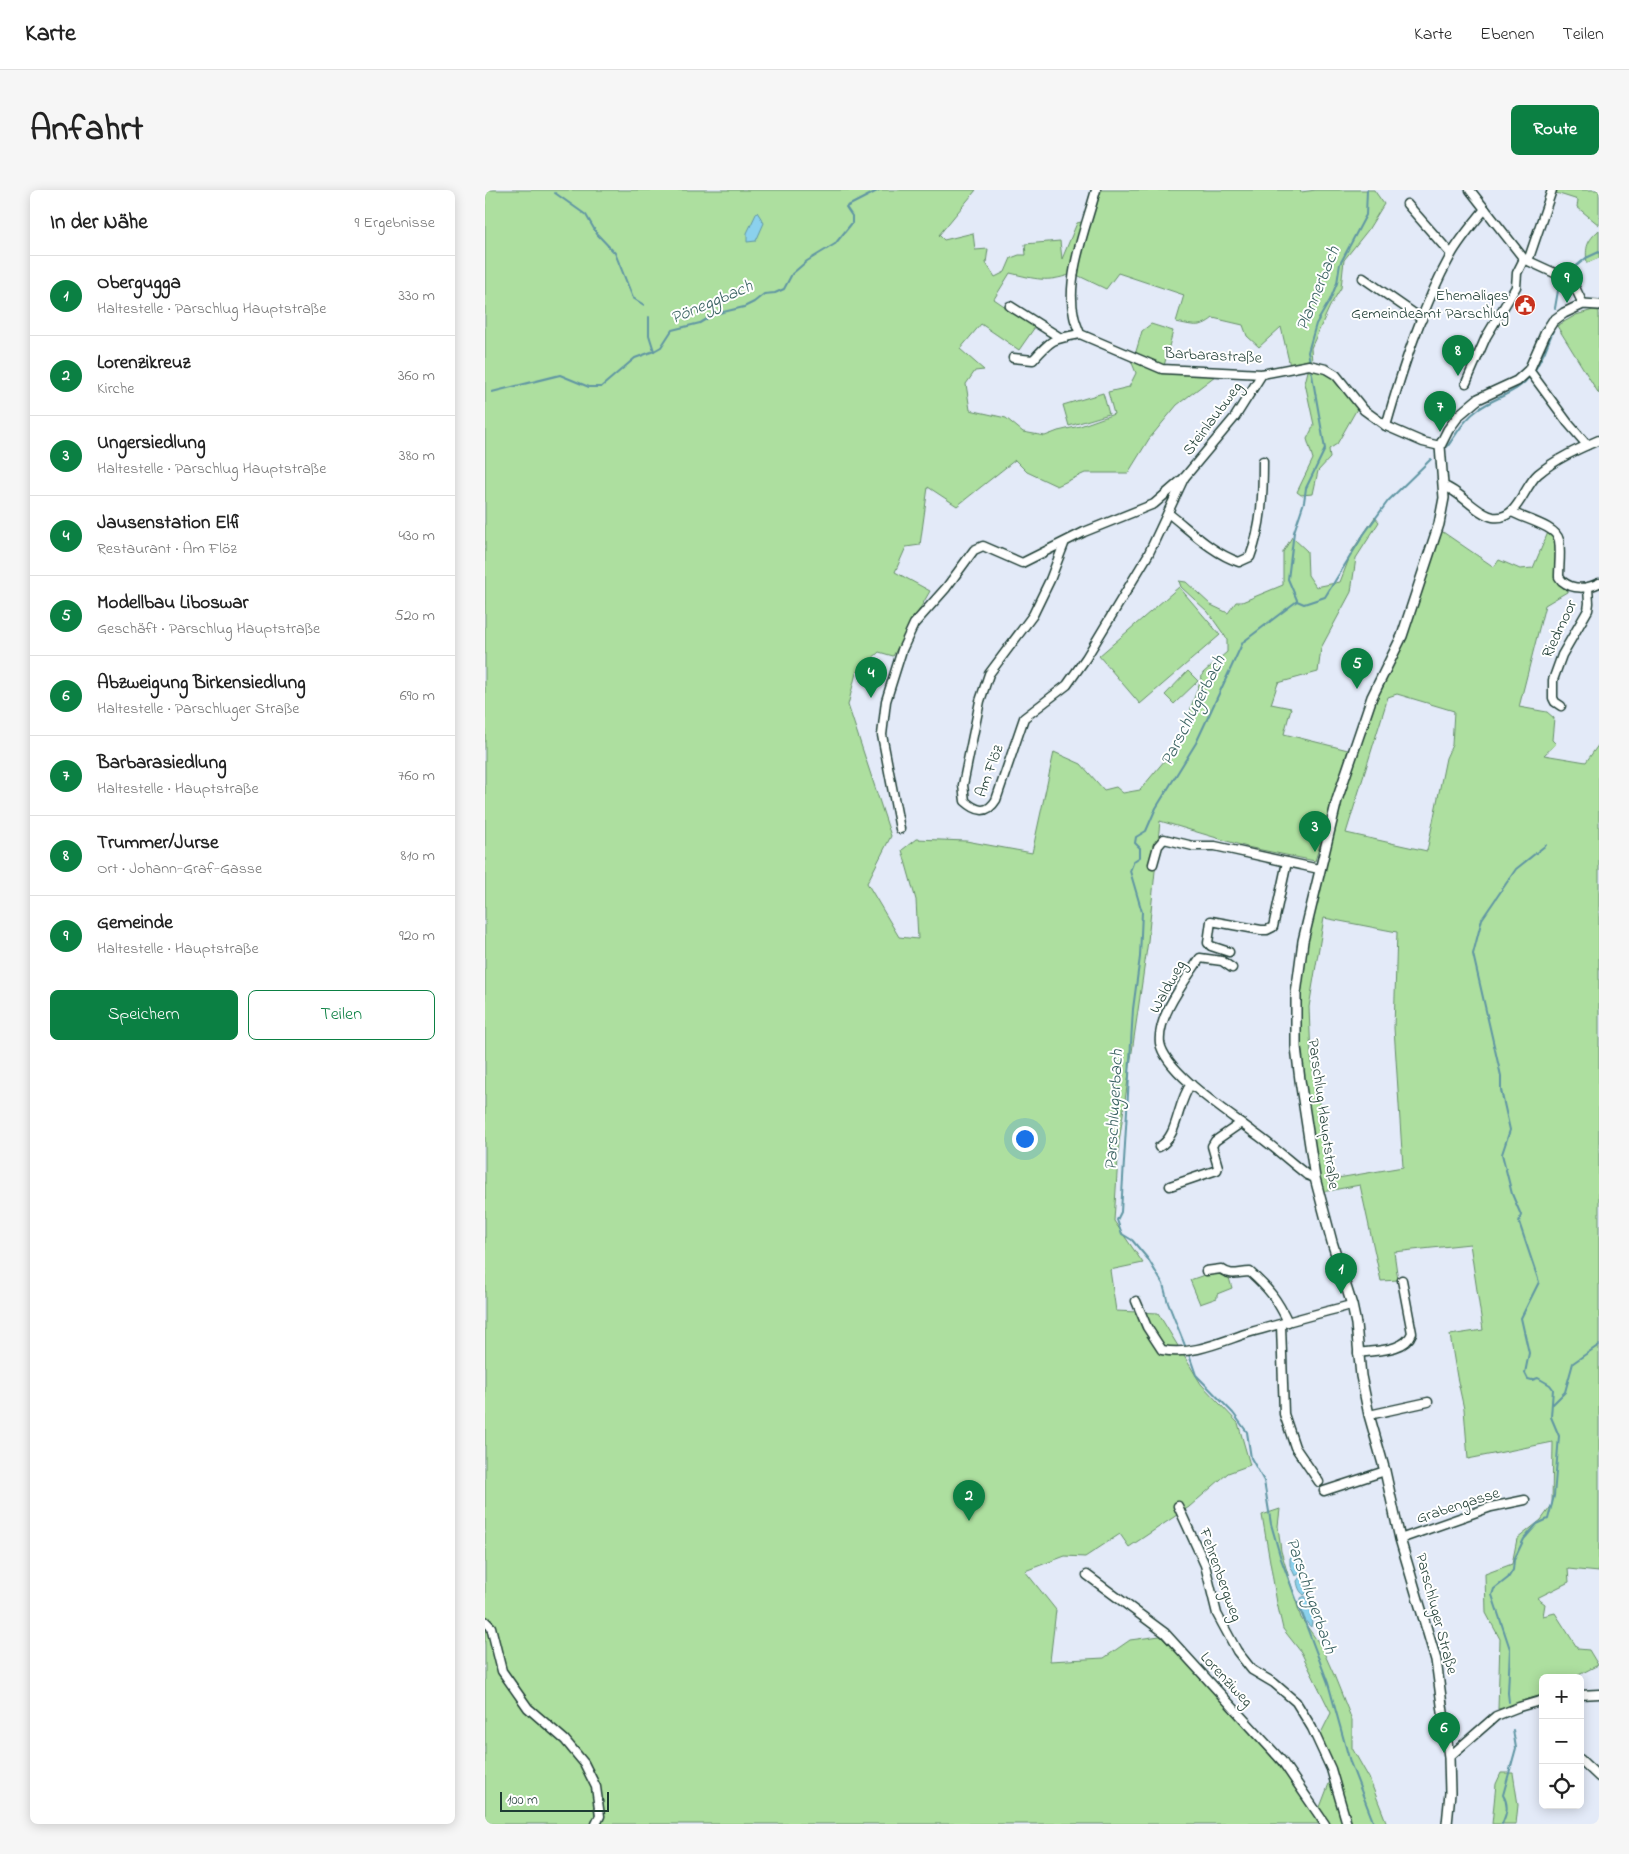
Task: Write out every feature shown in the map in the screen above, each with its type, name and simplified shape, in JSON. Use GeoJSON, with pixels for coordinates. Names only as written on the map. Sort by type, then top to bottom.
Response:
{"type":"FeatureCollection","features":[{"type":"Feature","properties":{"kind":"main road"},"geometry":{"type":"LineString","coordinates":[[1440,446],[1448,430],[1465,410],[1478,399],[1532,373],[1546,332],[1553,321],[1564,313],[1583,304],[1599,305]]}},
{"type":"Feature","properties":{"kind":"main road","name":"Parschlug Hauptstraße"},"geometry":{"type":"LineString","coordinates":[[1385,1472],[1369,1415],[1352,1305],[1331,1242],[1315,1178],[1299,1080],[1296,1047],[1296,994],[1303,941],[1337,800],[1372,697],[1402,636],[1443,510],[1444,486],[1440,446]]}},
{"type":"Feature","properties":{"kind":"main road","name":"Parschluger Straße"},"geometry":{"type":"LineString","coordinates":[[1385,1472],[1400,1540],[1436,1660],[1449,1757],[1447,1824]]}},
{"type":"Feature","properties":{"kind":"street"},"geometry":{"type":"LineString","coordinates":[[1013,358],[1033,360],[1049,342],[1080,334],[1073,315],[1076,259],[1096,190]]}},
{"type":"Feature","properties":{"kind":"street"},"geometry":{"type":"LineString","coordinates":[[1470,190],[1526,260],[1572,281],[1583,304]]}},
{"type":"Feature","properties":{"kind":"street"},"geometry":{"type":"LineString","coordinates":[[1466,384],[1486,337],[1517,287],[1517,273],[1526,260],[1552,190]]}},
{"type":"Feature","properties":{"kind":"street"},"geometry":{"type":"LineString","coordinates":[[1407,204],[1451,254]]}},
{"type":"Feature","properties":{"kind":"street"},"geometry":{"type":"LineString","coordinates":[[1386,426],[1422,319],[1451,254],[1485,209]]}},
{"type":"Feature","properties":{"kind":"street"},"geometry":{"type":"LineString","coordinates":[[1363,278],[1422,319]]}},
{"type":"Feature","properties":{"kind":"street"},"geometry":{"type":"LineString","coordinates":[[1010,306],[1059,338]]}},
{"type":"Feature","properties":{"kind":"street","name":"Barbarastraße"},"geometry":{"type":"LineString","coordinates":[[1080,334],[1162,369],[1262,374],[1312,365],[1326,369],[1336,375],[1364,410],[1386,426],[1423,442],[1440,446]]}},
{"type":"Feature","properties":{"kind":"street"},"geometry":{"type":"LineString","coordinates":[[1532,373],[1548,397],[1587,445]]}},
{"type":"Feature","properties":{"kind":"street","name":"Steinlaubweg"},"geometry":{"type":"LineString","coordinates":[[1184,478],[1235,417],[1262,374]]}},
{"type":"Feature","properties":{"kind":"street"},"geometry":{"type":"LineString","coordinates":[[1444,486],[1453,489],[1486,514],[1493,517],[1503,516],[1512,512],[1537,476],[1553,464],[1599,440]]}},
{"type":"Feature","properties":{"kind":"street"},"geometry":{"type":"LineString","coordinates":[[1168,513],[1213,550],[1227,558],[1239,562],[1250,556],[1256,540],[1263,497],[1263,461]]}},
{"type":"Feature","properties":{"kind":"street"},"geometry":{"type":"LineString","coordinates":[[900,829],[882,735],[886,701],[902,650],[914,624],[946,588],[975,550],[983,546],[1022,563],[1102,525],[1154,504],[1184,478]]}},
{"type":"Feature","properties":{"kind":"street","name":"Am Flöz"},"geometry":{"type":"LineString","coordinates":[[1064,544],[1050,580],[1033,615],[1020,635],[989,674],[980,701],[963,785],[965,801],[972,807],[985,811],[992,808],[997,800],[1024,718],[1067,685],[1087,658],[1148,555],[1184,478]]}},
{"type":"Feature","properties":{"kind":"street","name":"Riedmoor"},"geometry":{"type":"LineString","coordinates":[[1512,512],[1551,529],[1557,534],[1559,540],[1559,577],[1561,582],[1574,587],[1588,588],[1599,583]]}},
{"type":"Feature","properties":{"kind":"street","name":"Riedmoor"},"geometry":{"type":"LineString","coordinates":[[1561,706],[1553,698],[1553,680],[1562,655],[1588,610],[1588,588]]}},
{"type":"Feature","properties":{"kind":"street"},"geometry":{"type":"LineString","coordinates":[[1153,864],[1158,846],[1164,840],[1193,846],[1215,846],[1319,869]]}},
{"type":"Feature","properties":{"kind":"street"},"geometry":{"type":"LineString","coordinates":[[1229,952],[1211,946],[1208,943],[1211,921],[1261,930],[1273,927],[1287,862]]}},
{"type":"Feature","properties":{"kind":"street","name":"Waldweg"},"geometry":{"type":"LineString","coordinates":[[1232,968],[1222,961],[1200,958],[1175,997],[1161,1027],[1160,1042],[1162,1050],[1191,1084],[1307,1175],[1315,1178]]}},
{"type":"Feature","properties":{"kind":"street"},"geometry":{"type":"LineString","coordinates":[[1159,1147],[1171,1137],[1184,1093],[1191,1084]]}},
{"type":"Feature","properties":{"kind":"street"},"geometry":{"type":"LineString","coordinates":[[1170,1186],[1217,1170],[1218,1166],[1212,1146],[1215,1141],[1241,1123]]}},
{"type":"Feature","properties":{"kind":"street"},"geometry":{"type":"LineString","coordinates":[[1206,1271],[1221,1269],[1234,1275],[1250,1272],[1271,1291],[1278,1302],[1285,1324],[1284,1414],[1295,1447],[1319,1482]]}},
{"type":"Feature","properties":{"kind":"street"},"geometry":{"type":"LineString","coordinates":[[1358,1353],[1396,1347],[1405,1343],[1410,1338],[1413,1333],[1402,1280]]}},
{"type":"Feature","properties":{"kind":"street"},"geometry":{"type":"LineString","coordinates":[[1136,1301],[1147,1327],[1162,1350],[1173,1352],[1187,1351],[1352,1305]]}},
{"type":"Feature","properties":{"kind":"street"},"geometry":{"type":"LineString","coordinates":[[1369,1415],[1428,1402]]}},
{"type":"Feature","properties":{"kind":"street"},"geometry":{"type":"LineString","coordinates":[[1324,1491],[1385,1472]]}},
{"type":"Feature","properties":{"kind":"street","name":"Grabengasse"},"geometry":{"type":"LineString","coordinates":[[1400,1540],[1491,1507],[1525,1500]]}},
{"type":"Feature","properties":{"kind":"street","name":"Fehrenbergweg"},"geometry":{"type":"LineString","coordinates":[[1178,1506],[1205,1565],[1217,1614],[1237,1651],[1252,1670],[1274,1683],[1296,1702],[1331,1769],[1347,1824]]}},
{"type":"Feature","properties":{"kind":"street","name":"Lorenziweg"},"geometry":{"type":"LineString","coordinates":[[1087,1575],[1165,1633],[1282,1761],[1325,1824]]}},
{"type":"Feature","properties":{"kind":"street"},"geometry":{"type":"LineString","coordinates":[[485,1621],[491,1627],[502,1672],[528,1708],[565,1740],[584,1764],[596,1787],[599,1816],[596,1824]]}},
{"type":"Feature","properties":{"kind":"street"},"geometry":{"type":"LineString","coordinates":[[1584,1695],[1599,1694]]}},
{"type":"Feature","properties":{"kind":"street"},"geometry":{"type":"LineString","coordinates":[[1449,1757],[1496,1716],[1539,1701]]}},
{"type":"Feature","properties":{"kind":"street"},"geometry":{"type":"LineString","coordinates":[[1584,1763],[1599,1777]]}},
{"type":"Feature","properties":{"kind":"green space"},"geometry":{"type":"Polygon","coordinates":[[[485,190],[976,190],[939,235],[944,240],[973,233],[975,250],[988,249],[986,263],[995,277],[1005,272],[1011,258],[1026,255],[1025,244],[1060,241],[1062,259],[1077,223],[1085,221],[1072,274],[1063,277],[1041,279],[1010,273],[994,299],[1035,327],[1019,350],[981,324],[960,349],[984,370],[975,371],[966,384],[970,410],[1006,418],[1023,432],[1045,436],[1114,414],[1108,392],[1129,387],[1136,373],[1130,358],[1161,373],[1215,376],[1177,405],[1149,439],[1128,473],[1085,473],[1057,486],[1027,472],[1015,460],[957,506],[928,487],[920,545],[906,547],[895,572],[930,591],[893,656],[879,652],[856,673],[848,705],[891,836],[867,883],[899,937],[918,939],[916,900],[902,850],[916,839],[966,841],[1032,853],[1054,752],[1081,764],[1104,790],[1116,787],[1123,793],[1140,790],[1190,730],[1191,707],[1203,673],[1227,652],[1227,639],[1208,612],[1181,587],[1179,581],[1186,582],[1211,605],[1228,613],[1236,602],[1242,602],[1283,585],[1283,552],[1292,537],[1307,551],[1308,575],[1316,587],[1340,582],[1352,551],[1375,517],[1379,522],[1356,558],[1351,592],[1321,648],[1318,672],[1278,683],[1271,704],[1291,708],[1284,734],[1348,750],[1315,861],[1247,847],[1160,821],[1148,941],[1119,1142],[1114,1221],[1143,1263],[1110,1270],[1116,1311],[1158,1313],[1201,1384],[1238,1423],[1250,1465],[1228,1473],[1189,1507],[1129,1547],[1120,1534],[1085,1557],[1065,1556],[1025,1571],[1056,1610],[1050,1661],[1104,1658],[1130,1640],[1160,1636],[1219,1695],[1280,1767],[1317,1815],[1330,1781],[1319,1737],[1331,1713],[1301,1652],[1283,1629],[1262,1515],[1280,1509],[1278,1526],[1281,1551],[1301,1618],[1321,1646],[1334,1675],[1352,1720],[1352,1748],[1369,1778],[1387,1824],[485,1824],[485,190]]]}},
{"type":"Feature","properties":{"kind":"green space"},"geometry":{"type":"Polygon","coordinates":[[[1099,190],[1300,190],[1301,192],[1316,190],[1374,190],[1384,204],[1368,230],[1344,260],[1341,288],[1330,306],[1311,348],[1312,363],[1290,366],[1281,327],[1259,347],[1247,336],[1243,325],[1213,318],[1200,325],[1176,322],[1184,295],[1118,273],[1106,289],[1077,275],[1080,255],[1099,190]]]}},
{"type":"Feature","properties":{"kind":"green space"},"geometry":{"type":"Polygon","coordinates":[[[1554,190],[1599,190],[1599,225],[1577,207],[1578,200],[1553,192],[1554,190]]]}},
{"type":"Feature","properties":{"kind":"green space"},"geometry":{"type":"Polygon","coordinates":[[[1599,230],[1599,258],[1587,263],[1586,253],[1588,245],[1599,230]]]}},
{"type":"Feature","properties":{"kind":"green space"},"geometry":{"type":"Polygon","coordinates":[[[1593,310],[1599,311],[1599,394],[1557,326],[1576,315],[1593,310]]]}},
{"type":"Feature","properties":{"kind":"green space"},"geometry":{"type":"Polygon","coordinates":[[[1151,324],[1173,331],[1164,366],[1135,355],[1142,331],[1151,324]]]}},
{"type":"Feature","properties":{"kind":"green space"},"geometry":{"type":"Polygon","coordinates":[[[1316,370],[1335,380],[1358,407],[1337,444],[1329,449],[1330,458],[1318,471],[1313,494],[1301,495],[1297,492],[1313,459],[1307,439],[1314,425],[1305,383],[1308,371],[1316,370]]]}},
{"type":"Feature","properties":{"kind":"green space"},"geometry":{"type":"Polygon","coordinates":[[[1103,393],[1109,414],[1069,426],[1063,405],[1103,393]]]}},
{"type":"Feature","properties":{"kind":"green space"},"geometry":{"type":"Polygon","coordinates":[[[1440,530],[1494,567],[1499,560],[1520,569],[1533,568],[1549,530],[1554,537],[1556,545],[1557,571],[1560,584],[1564,588],[1572,589],[1545,605],[1519,707],[1547,712],[1554,718],[1552,740],[1556,744],[1544,755],[1586,762],[1599,744],[1599,1572],[1568,1569],[1569,1582],[1537,1598],[1545,1604],[1543,1616],[1555,1613],[1578,1649],[1589,1650],[1598,1665],[1581,1674],[1539,1674],[1539,1700],[1498,1709],[1500,1639],[1486,1613],[1485,1574],[1512,1564],[1517,1539],[1541,1520],[1552,1505],[1553,1442],[1468,1459],[1464,1409],[1450,1335],[1483,1330],[1470,1244],[1394,1252],[1398,1280],[1381,1281],[1360,1185],[1322,1192],[1306,1111],[1299,1049],[1298,1028],[1301,974],[1310,920],[1323,866],[1359,740],[1372,706],[1405,638],[1440,530]],[[1397,694],[1388,697],[1346,833],[1427,851],[1446,758],[1452,745],[1454,711],[1397,694]],[[1324,918],[1309,1007],[1311,1057],[1332,1179],[1403,1167],[1394,1028],[1397,932],[1324,918]]]}},
{"type":"Feature","properties":{"kind":"green space"},"geometry":{"type":"Polygon","coordinates":[[[1179,587],[1220,635],[1140,704],[1099,656],[1179,587]]]}},
{"type":"Feature","properties":{"kind":"green space"},"geometry":{"type":"Polygon","coordinates":[[[1188,671],[1198,681],[1174,704],[1165,695],[1188,671]]]}},
{"type":"Feature","properties":{"kind":"green space"},"geometry":{"type":"Polygon","coordinates":[[[1213,1272],[1229,1278],[1232,1288],[1217,1294],[1217,1298],[1200,1304],[1190,1280],[1213,1272]]]}},
{"type":"Feature","properties":{"kind":"green space"},"geometry":{"type":"Polygon","coordinates":[[[1501,1773],[1513,1773],[1518,1805],[1516,1824],[1492,1824],[1496,1784],[1501,1773]]]}},
{"type":"Feature","properties":{"kind":"water"},"geometry":{"type":"Polygon","coordinates":[[[757,212],[764,223],[756,241],[747,242],[747,233],[757,212]]]}},
{"type":"Feature","properties":{"kind":"water"},"geometry":{"type":"Polygon","coordinates":[[[1293,1555],[1298,1561],[1301,1571],[1301,1573],[1295,1576],[1290,1565],[1290,1558],[1293,1555]]]}},
{"type":"Feature","properties":{"kind":"water"},"geometry":{"type":"Polygon","coordinates":[[[1300,1577],[1305,1579],[1308,1591],[1304,1595],[1297,1581],[1300,1577]]]}},
{"type":"Feature","properties":{"kind":"water"},"geometry":{"type":"Polygon","coordinates":[[[1305,1596],[1313,1615],[1311,1627],[1304,1618],[1302,1610],[1301,1598],[1305,1596]]]}},
{"type":"Feature","properties":{"kind":"waterway","name":"Pöneggbach"},"geometry":{"type":"LineString","coordinates":[[492,392],[560,375],[589,387],[601,387],[635,358],[661,347],[672,330],[700,323],[715,314],[744,307],[764,294],[775,293],[784,289],[792,274],[807,261],[835,244],[852,223],[852,216],[846,207],[879,190]]}},
{"type":"Feature","properties":{"kind":"waterway","name":"Plannerbach"},"geometry":{"type":"LineString","coordinates":[[1310,362],[1308,352],[1316,324],[1330,300],[1337,283],[1340,264],[1366,215],[1367,190]]}},
{"type":"Feature","properties":{"kind":"waterway"},"geometry":{"type":"LineString","coordinates":[[555,193],[586,215],[597,234],[615,253],[633,298],[644,305]]}},
{"type":"Feature","properties":{"kind":"waterway","name":"Parschlugerbach"},"geometry":{"type":"LineString","coordinates":[[1569,272],[1586,258],[1599,252]]}},
{"type":"Feature","properties":{"kind":"waterway","name":"Parschlugerbach"},"geometry":{"type":"LineString","coordinates":[[1555,308],[1559,285]]}},
{"type":"Feature","properties":{"kind":"waterway"},"geometry":{"type":"LineString","coordinates":[[649,317],[649,335],[654,351]]}},
{"type":"Feature","properties":{"kind":"waterway","name":"Parschlugerbach"},"geometry":{"type":"LineString","coordinates":[[1534,372],[1553,331]]}},
{"type":"Feature","properties":{"kind":"waterway","name":"Plannerbach"},"geometry":{"type":"LineString","coordinates":[[1297,600],[1288,579],[1294,532],[1304,502],[1306,488],[1325,449],[1311,369]]}},
{"type":"Feature","properties":{"kind":"waterway","name":"Parschlugerbach"},"geometry":{"type":"LineString","coordinates":[[1447,447],[1474,413],[1507,394],[1531,375]]}},
{"type":"Feature","properties":{"kind":"waterway","name":"Parschlugerbach"},"geometry":{"type":"LineString","coordinates":[[1186,1348],[1168,1303],[1163,1284],[1148,1259],[1132,1240],[1122,1234],[1117,1220],[1121,1212],[1133,1009],[1140,957],[1142,912],[1130,871],[1134,861],[1140,857],[1140,848],[1135,843],[1136,837],[1146,831],[1156,808],[1196,743],[1243,642],[1297,601],[1304,604],[1325,597],[1364,534],[1388,501],[1431,459]]}},
{"type":"Feature","properties":{"kind":"waterway"},"geometry":{"type":"LineString","coordinates":[[1509,1702],[1510,1649],[1492,1595],[1494,1589],[1508,1578],[1513,1570],[1514,1560],[1524,1539],[1537,1524],[1548,1519],[1554,1496],[1559,1436],[1551,1417],[1553,1389],[1538,1378],[1528,1379],[1525,1373],[1529,1353],[1521,1318],[1539,1282],[1519,1222],[1521,1215],[1512,1194],[1502,1154],[1510,1130],[1501,1090],[1501,1076],[1473,954],[1482,919],[1516,869],[1546,845]]}},
{"type":"Feature","properties":{"kind":"waterway"},"geometry":{"type":"LineString","coordinates":[[1553,1404],[1565,1392],[1573,1363],[1599,1345]]}},
{"type":"Feature","properties":{"kind":"waterway","name":"Parschlugerbach"},"geometry":{"type":"LineString","coordinates":[[1188,1352],[1196,1375],[1233,1413],[1247,1432],[1251,1458],[1264,1481],[1271,1524],[1281,1559],[1328,1683],[1350,1762],[1374,1824]]}},
{"type":"Feature","properties":{"kind":"waterway"},"geometry":{"type":"LineString","coordinates":[[1502,1824],[1507,1809],[1503,1795],[1516,1748],[1513,1730]]}},
{"type":"Feature","properties":{"kind":"place","name":"Gemeinde"},"geometry":{"type":"Point","coordinates":[1567,303]}},
{"type":"Feature","properties":{"kind":"place","name":"Ehemaliges Gemeindeamt Parschlug"},"geometry":{"type":"Point","coordinates":[1525,305]}},
{"type":"Feature","properties":{"kind":"place","name":"Trummer/Jurse"},"geometry":{"type":"Point","coordinates":[1458,376]}},
{"type":"Feature","properties":{"kind":"place","name":"Barbarasiedlung"},"geometry":{"type":"Point","coordinates":[1440,432]}},
{"type":"Feature","properties":{"kind":"place","name":"Modellbau Liboswar"},"geometry":{"type":"Point","coordinates":[1357,689]}},
{"type":"Feature","properties":{"kind":"place","name":"Jausenstation Elfi"},"geometry":{"type":"Point","coordinates":[871,698]}},
{"type":"Feature","properties":{"kind":"place","name":"Ungersiedlung"},"geometry":{"type":"Point","coordinates":[1315,852]}},
{"type":"Feature","properties":{"kind":"place","name":"Obergugga"},"geometry":{"type":"Point","coordinates":[1341,1294]}},
{"type":"Feature","properties":{"kind":"place","name":"Lorenzikreuz"},"geometry":{"type":"Point","coordinates":[969,1521]}},
{"type":"Feature","properties":{"kind":"place","name":"Abzweigung Birkensiedlung"},"geometry":{"type":"Point","coordinates":[1444,1753]}}]}
